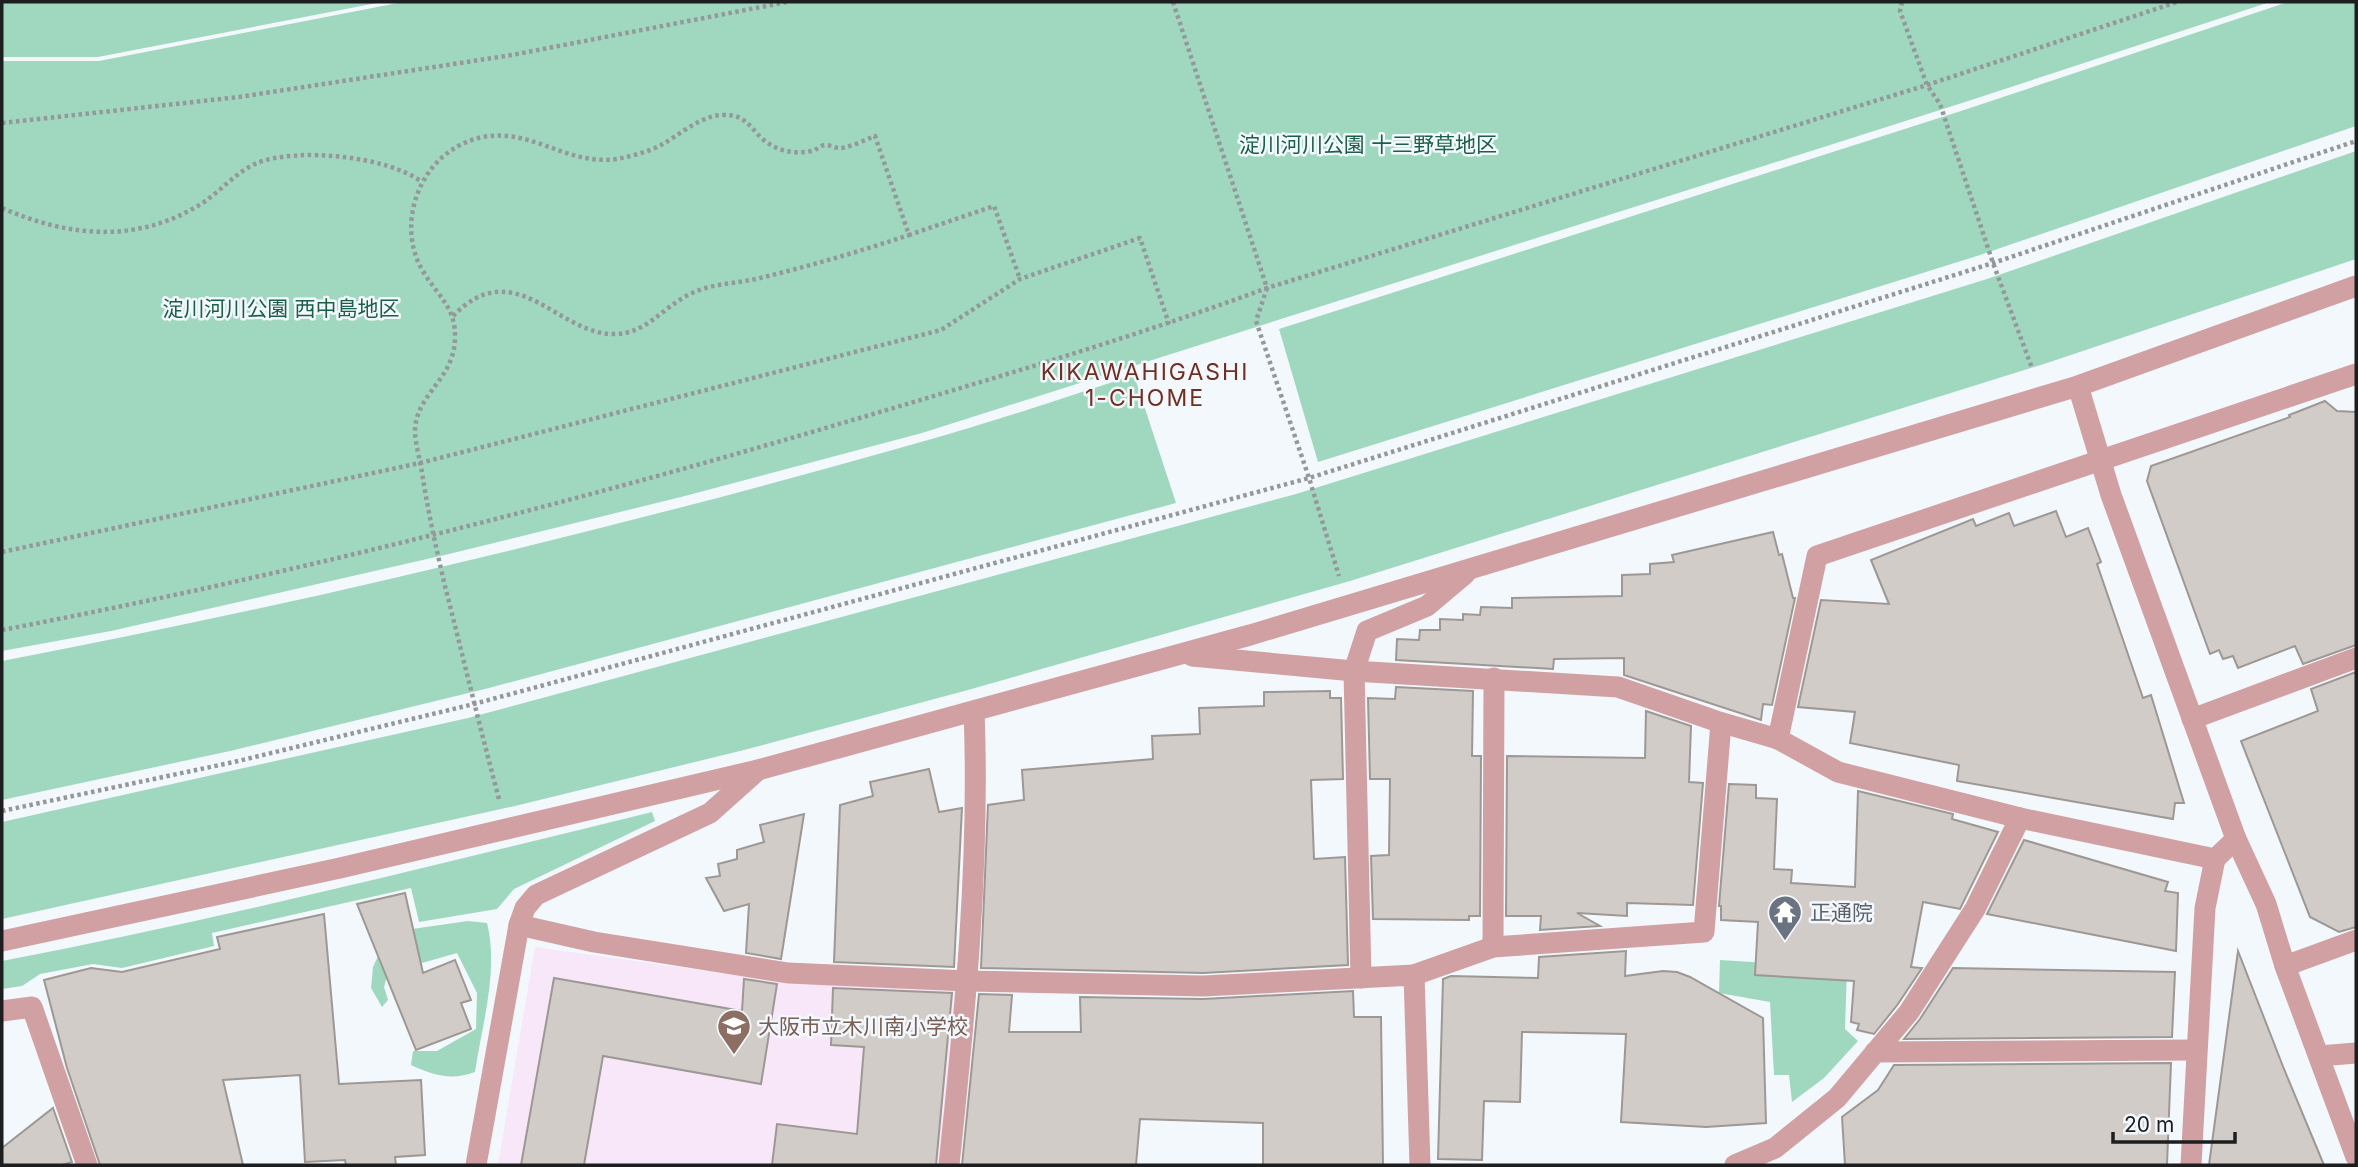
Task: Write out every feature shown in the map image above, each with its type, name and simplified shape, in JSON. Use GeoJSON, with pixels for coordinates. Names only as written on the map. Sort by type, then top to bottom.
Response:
{"type":"FeatureCollection","features":[{"type":"Feature","properties":{"kind":"street"},"geometry":{"type":"LineString","coordinates":[[2,941],[340,868],[758,770],[1179,654],[2078,386],[2356,286]]}},
{"type":"Feature","properties":{"kind":"street"},"geometry":{"type":"LineString","coordinates":[[1778,739],[1817,555],[2101,462],[2356,374]]}},
{"type":"Feature","properties":{"kind":"street"},"geometry":{"type":"LineString","coordinates":[[2078,386],[2101,462],[2192,719],[2236,839],[2266,904],[2356,1157]]}},
{"type":"Feature","properties":{"kind":"street"},"geometry":{"type":"LineString","coordinates":[[1361,978],[1354,671],[1367,631],[1427,606],[1472,568]]}},
{"type":"Feature","properties":{"kind":"street"},"geometry":{"type":"LineString","coordinates":[[1179,654],[1354,671],[1618,687],[1721,723],[1778,739],[1838,772],[2020,818],[2215,859]]}},
{"type":"Feature","properties":{"kind":"street"},"geometry":{"type":"LineString","coordinates":[[2192,719],[2356,658]]}},
{"type":"Feature","properties":{"kind":"street"},"geometry":{"type":"LineString","coordinates":[[1493,947],[1494,678]]}},
{"type":"Feature","properties":{"kind":"street"},"geometry":{"type":"LineString","coordinates":[[949,1165],[968,981],[977,771],[974,711]]}},
{"type":"Feature","properties":{"kind":"street"},"geometry":{"type":"LineString","coordinates":[[519,925],[594,942],[788,973],[968,981],[1203,986],[1414,975],[1493,947],[1704,932],[1721,723]]}},
{"type":"Feature","properties":{"kind":"street"},"geometry":{"type":"LineString","coordinates":[[476,1165],[519,925],[525,908],[536,895],[710,813],[758,770]]}},
{"type":"Feature","properties":{"kind":"street"},"geometry":{"type":"LineString","coordinates":[[1735,1165],[1775,1148],[1826,1107],[1909,1012],[1975,909],[2020,818]]}},
{"type":"Feature","properties":{"kind":"street"},"geometry":{"type":"LineString","coordinates":[[2191,1165],[2205,908],[2215,859],[2236,839]]}},
{"type":"Feature","properties":{"kind":"street"},"geometry":{"type":"LineString","coordinates":[[2286,966],[2356,940]]}},
{"type":"Feature","properties":{"kind":"street"},"geometry":{"type":"LineString","coordinates":[[1414,975],[1420,1165]]}},
{"type":"Feature","properties":{"kind":"street"},"geometry":{"type":"LineString","coordinates":[[2,1012],[32,1007],[87,1165]]}},
{"type":"Feature","properties":{"kind":"street"},"geometry":{"type":"LineString","coordinates":[[1875,1052],[2196,1050]]}},
{"type":"Feature","properties":{"kind":"street"},"geometry":{"type":"LineString","coordinates":[[2319,1056],[2356,1053]]}},
{"type":"Feature","properties":{"kind":"path"},"geometry":{"type":"LineString","coordinates":[[2,123],[239,97],[512,55],[787,2]]}},
{"type":"Feature","properties":{"kind":"path"},"geometry":{"type":"LineString","coordinates":[[1173,2],[1267,288],[1256,321],[1348,605]]}},
{"type":"Feature","properties":{"kind":"path"},"geometry":{"type":"LineString","coordinates":[[1902,2],[1900,11],[1927,85],[1940,104],[1993,263],[2036,379]]}},
{"type":"Feature","properties":{"kind":"path"},"geometry":{"type":"LineString","coordinates":[[2,630],[230,582],[432,534],[616,488],[793,438],[1169,324],[1267,288],[1927,85],[2177,2]]}},
{"type":"Feature","properties":{"kind":"path"},"geometry":{"type":"LineString","coordinates":[[506,829],[432,534],[415,433],[418,412],[450,364],[455,340],[453,316],[423,271],[412,242],[412,211],[422,182],[430,169],[452,149],[479,138],[501,135],[523,137],[582,159],[615,159],[648,151],[712,117],[732,116],[751,124],[767,142],[789,152],[814,150],[825,145],[840,148],[875,136],[909,235]]}},
{"type":"Feature","properties":{"kind":"path"},"geometry":{"type":"LineString","coordinates":[[2,811],[234,762],[474,705],[1309,478],[1993,263],[2356,141]]}},
{"type":"Feature","properties":{"kind":"path"},"geometry":{"type":"LineString","coordinates":[[2,208],[41,224],[62,229],[96,232],[129,230],[171,219],[192,209],[255,164],[287,155],[322,155],[375,163],[403,171],[422,182]]}},
{"type":"Feature","properties":{"kind":"path"},"geometry":{"type":"LineString","coordinates":[[453,316],[481,297],[514,293],[541,303],[589,329],[622,334],[643,328],[677,302],[705,288],[762,277],[909,235],[994,206],[1020,279]]}},
{"type":"Feature","properties":{"kind":"path"},"geometry":{"type":"LineString","coordinates":[[2,552],[420,463],[940,330],[1020,279],[1140,239],[1169,324]]}},
{"type":"Feature","properties":{"kind":"shaded area","name":"大阪市立木川南小学校"},"geometry":{"type":"Polygon","coordinates":[[[535,947],[800,984],[958,986],[942,1165],[498,1165],[535,947]]]}},
{"type":"Feature","properties":{"kind":"green space"},"geometry":{"type":"Polygon","coordinates":[[[2,2],[382,2],[98,57],[2,57],[2,2]]]}},
{"type":"Feature","properties":{"kind":"green space","name":"淀川河川公園 西中島地区"},"geometry":{"type":"Polygon","coordinates":[[[403,2],[2270,2],[1962,103],[922,433],[681,497],[449,554],[111,631],[2,651],[2,61],[99,61],[403,2]]]}},
{"type":"Feature","properties":{"kind":"green space"},"geometry":{"type":"Polygon","coordinates":[[[2288,2],[2356,2],[2356,126],[1977,256],[1318,462],[1279,329],[1961,111],[2288,2]]]}},
{"type":"Feature","properties":{"kind":"green space"},"geometry":{"type":"Polygon","coordinates":[[[2356,151],[2356,259],[2050,362],[1350,581],[968,690],[744,750],[515,806],[2,919],[2,822],[468,718],[1296,494],[1987,279],[2356,151]]]}},
{"type":"Feature","properties":{"kind":"green space"},"geometry":{"type":"Polygon","coordinates":[[[1134,375],[1176,503],[489,688],[230,751],[2,800],[2,661],[233,614],[579,534],[948,434],[1134,375]]]}},
{"type":"Feature","properties":{"kind":"green space"},"geometry":{"type":"Polygon","coordinates":[[[652,812],[655,821],[514,889],[497,909],[419,922],[411,888],[212,933],[214,946],[122,968],[93,964],[40,974],[22,986],[2,989],[2,961],[247,909],[652,812]]]}},
{"type":"Feature","properties":{"kind":"green space"},"geometry":{"type":"Polygon","coordinates":[[[468,921],[487,923],[491,960],[485,1016],[475,1072],[442,1076],[411,1065],[413,1051],[437,1051],[476,1029],[477,993],[457,953],[422,963],[412,959],[389,969],[384,987],[388,1000],[382,1007],[371,988],[373,967],[384,943],[398,931],[468,921]]]}},
{"type":"Feature","properties":{"kind":"green space"},"geometry":{"type":"Polygon","coordinates":[[[1720,960],[1847,968],[1845,1029],[1858,1041],[1824,1078],[1792,1102],[1789,1075],[1774,1075],[1770,1002],[1719,993],[1720,960]]]}},
{"type":"Feature","properties":{"kind":"building"},"geometry":{"type":"Polygon","coordinates":[[[2325,401],[2337,411],[2356,412],[2356,645],[2303,664],[2295,646],[2238,668],[2233,656],[2223,659],[2219,650],[2210,654],[2147,481],[2151,466],[2290,417],[2289,415],[2325,401]]]}},
{"type":"Feature","properties":{"kind":"building"},"geometry":{"type":"Polygon","coordinates":[[[2056,511],[2066,537],[2088,528],[2101,562],[2097,564],[2143,698],[2151,695],[2184,803],[2175,803],[2173,819],[1957,781],[1959,765],[1850,743],[1855,712],[1798,707],[1821,600],[1889,604],[1871,560],[1973,519],[1976,526],[2009,513],[2014,526],[2056,511]]]}},
{"type":"Feature","properties":{"kind":"building"},"geometry":{"type":"Polygon","coordinates":[[[1773,532],[1795,598],[1772,705],[1763,704],[1761,720],[1624,675],[1624,658],[1554,659],[1553,669],[1396,660],[1397,639],[1419,640],[1420,630],[1440,630],[1440,619],[1463,620],[1463,614],[1480,615],[1481,607],[1512,608],[1512,598],[1622,596],[1622,575],[1650,574],[1650,564],[1674,562],[1672,555],[1773,532]]]}},
{"type":"Feature","properties":{"kind":"building"},"geometry":{"type":"Polygon","coordinates":[[[2356,672],[2356,927],[2339,932],[2310,917],[2241,741],[2318,711],[2311,689],[2356,672]]]}},
{"type":"Feature","properties":{"kind":"building"},"geometry":{"type":"Polygon","coordinates":[[[1396,687],[1473,691],[1472,756],[1481,756],[1480,916],[1469,916],[1469,920],[1373,919],[1371,856],[1389,855],[1390,779],[1370,779],[1368,698],[1395,699],[1396,687]]]}},
{"type":"Feature","properties":{"kind":"building"},"geometry":{"type":"Polygon","coordinates":[[[1330,691],[1330,698],[1341,698],[1343,779],[1311,780],[1314,859],[1345,857],[1348,965],[1203,973],[981,968],[988,805],[1024,800],[1022,770],[1153,759],[1152,736],[1200,734],[1199,708],[1264,706],[1264,692],[1330,691]]]}},
{"type":"Feature","properties":{"kind":"building"},"geometry":{"type":"Polygon","coordinates":[[[1646,711],[1691,726],[1689,782],[1703,783],[1693,905],[1627,903],[1627,916],[1577,913],[1600,926],[1540,930],[1541,916],[1506,916],[1507,756],[1645,758],[1646,711]]]}},
{"type":"Feature","properties":{"kind":"building"},"geometry":{"type":"Polygon","coordinates":[[[929,769],[939,812],[962,808],[954,967],[834,962],[840,805],[873,796],[870,782],[929,769]]]}},
{"type":"Feature","properties":{"kind":"building"},"geometry":{"type":"Polygon","coordinates":[[[1729,784],[1756,785],[1756,798],[1777,799],[1774,869],[1792,870],[1791,883],[1855,887],[1858,791],[1953,814],[1952,819],[1998,832],[1960,909],[1923,902],[1911,967],[1922,968],[1874,1034],[1857,1030],[1859,1024],[1851,1022],[1854,981],[1755,975],[1758,922],[1721,920],[1719,906],[1729,784]]]}},
{"type":"Feature","properties":{"kind":"building"},"geometry":{"type":"Polygon","coordinates":[[[804,814],[781,959],[746,953],[749,904],[724,911],[706,878],[720,876],[718,864],[737,859],[737,850],[764,842],[760,825],[804,814]]]}},
{"type":"Feature","properties":{"kind":"building"},"geometry":{"type":"Polygon","coordinates":[[[2024,840],[2168,882],[2165,891],[2178,893],[2176,951],[1987,914],[2024,840]]]}},
{"type":"Feature","properties":{"kind":"building"},"geometry":{"type":"Polygon","coordinates":[[[405,893],[423,973],[455,960],[471,1000],[461,1003],[471,1029],[416,1050],[357,904],[405,893]]]}},
{"type":"Feature","properties":{"kind":"building"},"geometry":{"type":"Polygon","coordinates":[[[324,914],[339,1084],[421,1080],[425,1155],[395,1157],[396,1165],[346,1165],[345,1160],[305,1162],[300,1075],[223,1080],[243,1165],[100,1165],[67,1068],[44,980],[91,968],[122,972],[220,949],[217,937],[324,914]]]}},
{"type":"Feature","properties":{"kind":"building"},"geometry":{"type":"Polygon","coordinates":[[[1626,951],[1625,976],[1677,972],[1763,1018],[1766,1123],[1706,1127],[1621,1122],[1626,1034],[1522,1032],[1520,1102],[1484,1101],[1482,1160],[1438,1159],[1443,979],[1451,976],[1538,978],[1539,957],[1626,951]]]}},
{"type":"Feature","properties":{"kind":"building"},"geometry":{"type":"Polygon","coordinates":[[[2238,951],[2284,1069],[2324,1165],[2209,1165],[2238,951]]]}},
{"type":"Feature","properties":{"kind":"building"},"geometry":{"type":"Polygon","coordinates":[[[1953,968],[2175,972],[2172,1037],[1904,1039],[1953,968]]]}},
{"type":"Feature","properties":{"kind":"building"},"geometry":{"type":"Polygon","coordinates":[[[554,978],[742,1011],[744,979],[777,984],[761,1084],[603,1056],[584,1165],[521,1165],[554,978]]]}},
{"type":"Feature","properties":{"kind":"building"},"geometry":{"type":"Polygon","coordinates":[[[833,988],[952,993],[936,1165],[772,1165],[777,1124],[857,1134],[864,1047],[831,1045],[833,988]]]}},
{"type":"Feature","properties":{"kind":"building"},"geometry":{"type":"Polygon","coordinates":[[[1353,991],[1354,1017],[1381,1017],[1383,1165],[1263,1165],[1263,1123],[1140,1119],[1136,1165],[962,1165],[979,994],[1012,995],[1009,1032],[1081,1032],[1080,997],[1203,999],[1353,991]]]}},
{"type":"Feature","properties":{"kind":"building"},"geometry":{"type":"Polygon","coordinates":[[[2171,1063],[2167,1165],[1845,1165],[1842,1117],[1878,1090],[1894,1065],[2171,1063]]]}},
{"type":"Feature","properties":{"kind":"building"},"geometry":{"type":"Polygon","coordinates":[[[53,1108],[72,1162],[62,1165],[2,1165],[2,1148],[53,1108]]]}},
{"type":"Feature","properties":{"kind":"place","name":"正通院"},"geometry":{"type":"Point","coordinates":[1785,942]}},
{"type":"Feature","properties":{"kind":"place","name":"大阪市立木川南小学校"},"geometry":{"type":"Point","coordinates":[734,1056]}},
{"type":"Feature","properties":{"kind":"district","name":"KIKAWAHIGASHI 1-CHOME"},"geometry":{"type":"Point","coordinates":[1145,385]}},
{"type":"Feature","properties":{"kind":"park label","name":"淀川河川公園 十三野草地区"},"geometry":{"type":"Point","coordinates":[1368,144]}}]}
